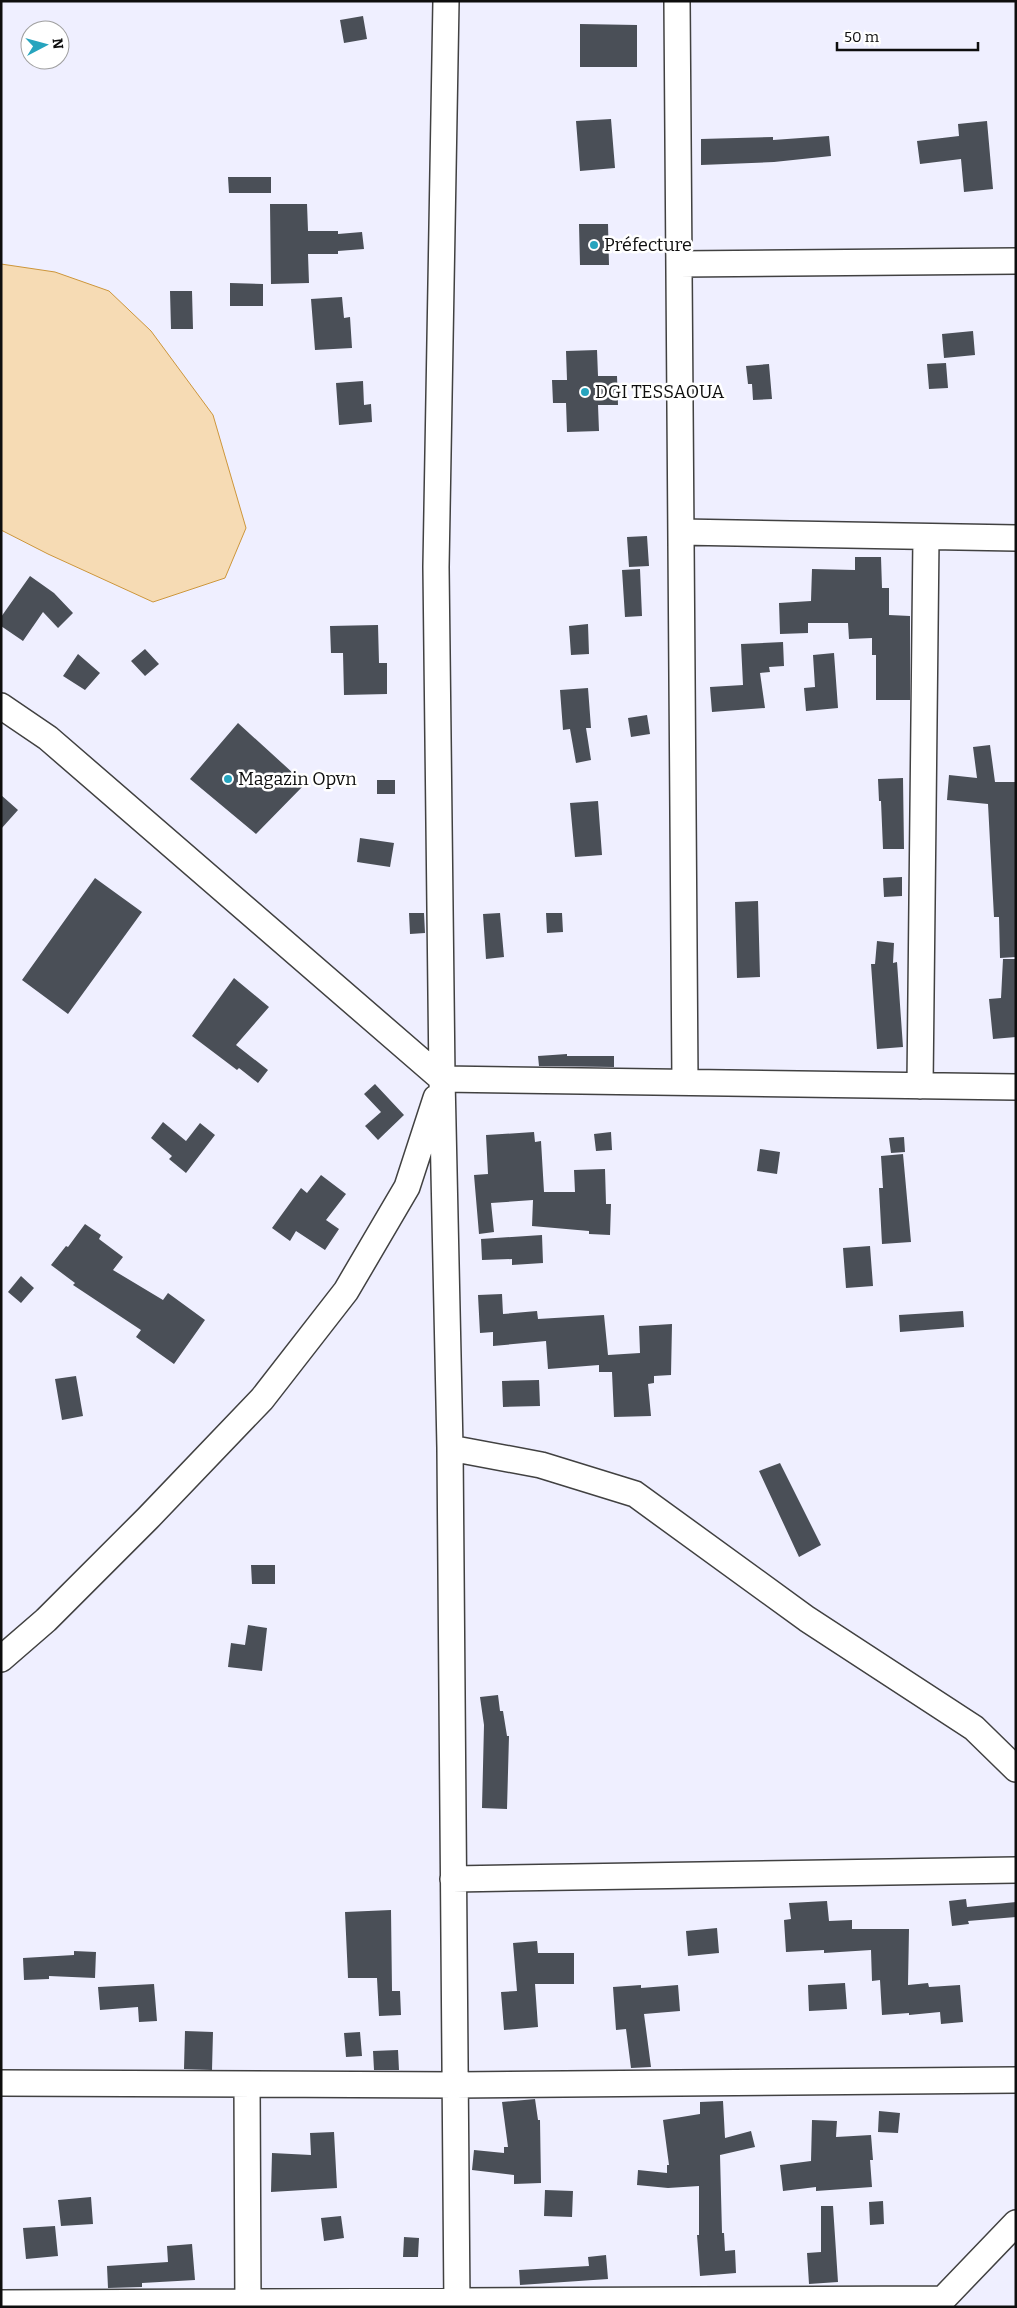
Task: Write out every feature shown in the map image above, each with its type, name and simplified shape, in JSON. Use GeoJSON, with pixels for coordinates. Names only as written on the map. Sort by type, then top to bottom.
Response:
{"type":"FeatureCollection","features":[{"type":"Feature","properties":{"kind":"street"},"geometry":{"type":"LineString","coordinates":[[446,1],[436,567],[442,1079],[450,1448],[457,2304]]}},
{"type":"Feature","properties":{"kind":"street"},"geometry":{"type":"LineString","coordinates":[[677,1],[685,1082]]}},
{"type":"Feature","properties":{"kind":"street"},"geometry":{"type":"LineString","coordinates":[[679,264],[1016,262]]}},
{"type":"Feature","properties":{"kind":"street"},"geometry":{"type":"LineString","coordinates":[[681,532],[1016,538]]}},
{"type":"Feature","properties":{"kind":"street"},"geometry":{"type":"LineString","coordinates":[[920,1086],[926,537]]}},
{"type":"Feature","properties":{"kind":"street"},"geometry":{"type":"LineString","coordinates":[[1,706],[48,738],[442,1079],[1016,1087]]}},
{"type":"Feature","properties":{"kind":"street"},"geometry":{"type":"LineString","coordinates":[[1,1659],[46,1620],[135,1532],[262,1399],[346,1291],[407,1187],[442,1079]]}},
{"type":"Feature","properties":{"kind":"street"},"geometry":{"type":"LineString","coordinates":[[450,1448],[542,1465],[634,1494],[807,1619],[974,1728],[1016,1769]]}},
{"type":"Feature","properties":{"kind":"street"},"geometry":{"type":"LineString","coordinates":[[453,1880],[1016,1870]]}},
{"type":"Feature","properties":{"kind":"street"},"geometry":{"type":"LineString","coordinates":[[1,2083],[455,2085],[1016,2080]]}},
{"type":"Feature","properties":{"kind":"street"},"geometry":{"type":"LineString","coordinates":[[247,2084],[248,2304]]}},
{"type":"Feature","properties":{"kind":"street"},"geometry":{"type":"LineString","coordinates":[[1,2303],[457,2304],[943,2299],[1016,2223]]}},
{"type":"Feature","properties":{"kind":"shaded area"},"geometry":{"type":"Polygon","coordinates":[[[1,264],[55,272],[109,291],[151,331],[213,415],[246,528],[225,578],[153,602],[48,554],[1,530],[1,264]]]}},
{"type":"Feature","properties":{"kind":"building"},"geometry":{"type":"Polygon","coordinates":[[[363,16],[367,39],[344,43],[340,20],[363,16]]]}},
{"type":"Feature","properties":{"kind":"building"},"geometry":{"type":"Polygon","coordinates":[[[580,24],[637,25],[637,67],[580,67],[580,24]]]}},
{"type":"Feature","properties":{"kind":"building"},"geometry":{"type":"Polygon","coordinates":[[[611,119],[615,168],[580,171],[576,121],[611,119]]]}},
{"type":"Feature","properties":{"kind":"building"},"geometry":{"type":"Polygon","coordinates":[[[987,121],[993,189],[964,192],[961,159],[920,164],[917,141],[959,136],[958,124],[987,121]]]}},
{"type":"Feature","properties":{"kind":"building"},"geometry":{"type":"Polygon","coordinates":[[[829,136],[831,156],[774,162],[701,165],[701,139],[773,137],[773,140],[829,136]]]}},
{"type":"Feature","properties":{"kind":"building"},"geometry":{"type":"Polygon","coordinates":[[[228,177],[271,177],[271,193],[229,193],[228,177]]]}},
{"type":"Feature","properties":{"kind":"building"},"geometry":{"type":"Polygon","coordinates":[[[270,204],[307,204],[308,231],[338,231],[338,234],[362,232],[364,249],[338,251],[338,254],[308,254],[309,283],[271,284],[270,204]]]}},
{"type":"Feature","properties":{"kind":"building","name":"Préfecture"},"geometry":{"type":"Polygon","coordinates":[[[579,224],[608,224],[609,265],[580,265],[579,224]]]}},
{"type":"Feature","properties":{"kind":"building"},"geometry":{"type":"Polygon","coordinates":[[[230,283],[263,284],[263,306],[230,306],[230,283]]]}},
{"type":"Feature","properties":{"kind":"building"},"geometry":{"type":"Polygon","coordinates":[[[170,291],[192,291],[193,329],[171,329],[170,291]]]}},
{"type":"Feature","properties":{"kind":"building"},"geometry":{"type":"Polygon","coordinates":[[[342,297],[344,318],[350,317],[352,348],[315,350],[311,299],[342,297]]]}},
{"type":"Feature","properties":{"kind":"building"},"geometry":{"type":"Polygon","coordinates":[[[973,331],[975,355],[944,358],[942,334],[973,331]]]}},
{"type":"Feature","properties":{"kind":"building","name":"DGI TESSAOUA"},"geometry":{"type":"Polygon","coordinates":[[[597,350],[598,376],[617,376],[618,405],[598,405],[599,431],[567,432],[566,403],[553,403],[552,380],[567,380],[566,351],[597,350]]]}},
{"type":"Feature","properties":{"kind":"building"},"geometry":{"type":"Polygon","coordinates":[[[946,363],[948,388],[929,389],[927,364],[946,363]]]}},
{"type":"Feature","properties":{"kind":"building"},"geometry":{"type":"Polygon","coordinates":[[[769,364],[772,399],[753,400],[752,384],[748,384],[746,366],[769,364]]]}},
{"type":"Feature","properties":{"kind":"building"},"geometry":{"type":"Polygon","coordinates":[[[363,381],[364,405],[371,404],[372,422],[339,425],[336,383],[363,381]]]}},
{"type":"Feature","properties":{"kind":"building"},"geometry":{"type":"Polygon","coordinates":[[[647,536],[649,566],[629,567],[627,537],[647,536]]]}},
{"type":"Feature","properties":{"kind":"building"},"geometry":{"type":"Polygon","coordinates":[[[855,557],[881,557],[882,588],[889,588],[889,615],[910,616],[910,700],[876,700],[876,655],[872,655],[872,638],[849,639],[848,623],[808,623],[808,633],[780,634],[779,603],[811,601],[812,569],[855,570],[855,557]]]}},
{"type":"Feature","properties":{"kind":"building"},"geometry":{"type":"Polygon","coordinates":[[[640,569],[642,616],[625,617],[622,570],[640,569]]]}},
{"type":"Feature","properties":{"kind":"building"},"geometry":{"type":"Polygon","coordinates":[[[30,576],[54,593],[73,613],[58,628],[43,612],[23,641],[1,626],[1,617],[30,576]]]}},
{"type":"Feature","properties":{"kind":"building"},"geometry":{"type":"Polygon","coordinates":[[[588,624],[589,654],[571,655],[569,626],[588,624]]]}},
{"type":"Feature","properties":{"kind":"building"},"geometry":{"type":"Polygon","coordinates":[[[378,625],[379,663],[387,663],[387,694],[344,695],[343,653],[331,653],[330,626],[378,625]]]}},
{"type":"Feature","properties":{"kind":"building"},"geometry":{"type":"Polygon","coordinates":[[[783,642],[784,666],[769,667],[770,672],[760,673],[765,708],[712,712],[710,687],[743,685],[741,644],[783,642]]]}},
{"type":"Feature","properties":{"kind":"building"},"geometry":{"type":"Polygon","coordinates":[[[145,649],[159,664],[145,676],[131,661],[145,649]]]}},
{"type":"Feature","properties":{"kind":"building"},"geometry":{"type":"Polygon","coordinates":[[[834,653],[838,708],[806,711],[804,688],[815,687],[813,655],[834,653]]]}},
{"type":"Feature","properties":{"kind":"building"},"geometry":{"type":"Polygon","coordinates":[[[78,654],[100,673],[85,690],[63,676],[78,654]]]}},
{"type":"Feature","properties":{"kind":"building"},"geometry":{"type":"Polygon","coordinates":[[[588,688],[591,728],[586,728],[591,760],[576,763],[570,729],[563,730],[560,690],[588,688]]]}},
{"type":"Feature","properties":{"kind":"building"},"geometry":{"type":"Polygon","coordinates":[[[647,715],[650,734],[631,737],[628,718],[647,715]]]}},
{"type":"Feature","properties":{"kind":"building"},"geometry":{"type":"Polygon","coordinates":[[[238,723],[305,784],[256,834],[190,779],[238,723]]]}},
{"type":"Feature","properties":{"kind":"building"},"geometry":{"type":"Polygon","coordinates":[[[990,745],[995,782],[1016,782],[1016,957],[1000,958],[999,917],[994,917],[988,804],[947,800],[949,775],[977,778],[973,747],[990,745]]]}},
{"type":"Feature","properties":{"kind":"building"},"geometry":{"type":"Polygon","coordinates":[[[903,778],[904,849],[883,849],[878,779],[903,778]]]}},
{"type":"Feature","properties":{"kind":"building"},"geometry":{"type":"Polygon","coordinates":[[[377,780],[395,780],[395,794],[377,794],[377,780]]]}},
{"type":"Feature","properties":{"kind":"building"},"geometry":{"type":"Polygon","coordinates":[[[1,795],[18,810],[1,829],[1,795]]]}},
{"type":"Feature","properties":{"kind":"building"},"geometry":{"type":"Polygon","coordinates":[[[598,801],[602,855],[575,857],[570,803],[598,801]]]}},
{"type":"Feature","properties":{"kind":"building"},"geometry":{"type":"Polygon","coordinates":[[[360,838],[394,843],[390,867],[357,862],[360,838]]]}},
{"type":"Feature","properties":{"kind":"building"},"geometry":{"type":"Polygon","coordinates":[[[902,877],[902,896],[884,897],[883,878],[902,877]]]}},
{"type":"Feature","properties":{"kind":"building"},"geometry":{"type":"Polygon","coordinates":[[[95,878],[142,912],[68,1014],[22,980],[95,878]]]}},
{"type":"Feature","properties":{"kind":"building"},"geometry":{"type":"Polygon","coordinates":[[[758,901],[760,977],[737,978],[735,902],[758,901]]]}},
{"type":"Feature","properties":{"kind":"building"},"geometry":{"type":"Polygon","coordinates":[[[409,913],[424,913],[425,933],[410,934],[409,913]]]}},
{"type":"Feature","properties":{"kind":"building"},"geometry":{"type":"Polygon","coordinates":[[[500,913],[504,957],[486,959],[483,914],[500,913]]]}},
{"type":"Feature","properties":{"kind":"building"},"geometry":{"type":"Polygon","coordinates":[[[546,913],[562,913],[563,932],[547,933],[546,913]]]}},
{"type":"Feature","properties":{"kind":"building"},"geometry":{"type":"Polygon","coordinates":[[[877,941],[894,943],[893,963],[897,962],[903,1047],[877,1049],[871,964],[875,964],[877,941]]]}},
{"type":"Feature","properties":{"kind":"building"},"geometry":{"type":"Polygon","coordinates":[[[1003,959],[1016,959],[1016,1037],[993,1039],[989,999],[1001,998],[1003,959]]]}},
{"type":"Feature","properties":{"kind":"building"},"geometry":{"type":"Polygon","coordinates":[[[234,978],[269,1007],[236,1045],[268,1070],[258,1083],[239,1068],[237,1070],[192,1036],[234,978]]]}},
{"type":"Feature","properties":{"kind":"building"},"geometry":{"type":"Polygon","coordinates":[[[567,1054],[567,1056],[614,1056],[614,1067],[539,1066],[538,1056],[567,1054]]]}},
{"type":"Feature","properties":{"kind":"building"},"geometry":{"type":"Polygon","coordinates":[[[375,1084],[404,1115],[378,1140],[365,1126],[381,1112],[364,1094],[375,1084]]]}},
{"type":"Feature","properties":{"kind":"building"},"geometry":{"type":"Polygon","coordinates":[[[163,1122],[186,1141],[200,1123],[215,1135],[186,1173],[169,1159],[172,1156],[151,1138],[163,1122]]]}},
{"type":"Feature","properties":{"kind":"building"},"geometry":{"type":"Polygon","coordinates":[[[534,1132],[535,1142],[541,1141],[544,1192],[575,1192],[574,1170],[605,1169],[606,1204],[611,1204],[610,1235],[589,1234],[589,1231],[532,1226],[533,1200],[491,1203],[494,1232],[479,1234],[474,1175],[488,1174],[486,1135],[534,1132]]]}},
{"type":"Feature","properties":{"kind":"building"},"geometry":{"type":"Polygon","coordinates":[[[611,1132],[612,1150],[596,1151],[594,1134],[611,1132]]]}},
{"type":"Feature","properties":{"kind":"building"},"geometry":{"type":"Polygon","coordinates":[[[904,1137],[905,1152],[891,1153],[889,1138],[904,1137]]]}},
{"type":"Feature","properties":{"kind":"building"},"geometry":{"type":"Polygon","coordinates":[[[760,1149],[780,1152],[777,1174],[757,1171],[760,1149]]]}},
{"type":"Feature","properties":{"kind":"building"},"geometry":{"type":"Polygon","coordinates":[[[903,1154],[911,1242],[882,1244],[879,1188],[883,1188],[881,1156],[903,1154]]]}},
{"type":"Feature","properties":{"kind":"building"},"geometry":{"type":"Polygon","coordinates":[[[321,1175],[346,1194],[326,1220],[339,1229],[325,1250],[296,1231],[290,1241],[272,1228],[301,1188],[307,1193],[321,1175]]]}},
{"type":"Feature","properties":{"kind":"building"},"geometry":{"type":"Polygon","coordinates":[[[85,1224],[101,1235],[99,1239],[123,1257],[113,1270],[163,1300],[168,1293],[205,1320],[174,1364],[136,1337],[141,1330],[73,1285],[75,1283],[51,1265],[66,1246],[68,1247],[85,1224]]]}},
{"type":"Feature","properties":{"kind":"building"},"geometry":{"type":"Polygon","coordinates":[[[542,1235],[543,1263],[512,1265],[512,1259],[482,1260],[481,1239],[542,1235]]]}},
{"type":"Feature","properties":{"kind":"building"},"geometry":{"type":"Polygon","coordinates":[[[870,1246],[873,1286],[846,1288],[843,1248],[870,1246]]]}},
{"type":"Feature","properties":{"kind":"building"},"geometry":{"type":"Polygon","coordinates":[[[21,1276],[34,1288],[21,1303],[8,1292],[21,1276]]]}},
{"type":"Feature","properties":{"kind":"building"},"geometry":{"type":"Polygon","coordinates":[[[502,1294],[503,1314],[537,1311],[538,1319],[604,1315],[608,1355],[640,1353],[639,1326],[672,1324],[671,1375],[654,1376],[654,1383],[648,1384],[651,1416],[614,1417],[612,1372],[599,1372],[599,1365],[548,1369],[546,1341],[493,1346],[493,1332],[480,1333],[478,1295],[502,1294]]]}},
{"type":"Feature","properties":{"kind":"building"},"geometry":{"type":"Polygon","coordinates":[[[963,1311],[964,1327],[900,1332],[899,1315],[963,1311]]]}},
{"type":"Feature","properties":{"kind":"building"},"geometry":{"type":"Polygon","coordinates":[[[76,1376],[83,1416],[62,1420],[55,1379],[76,1376]]]}},
{"type":"Feature","properties":{"kind":"building"},"geometry":{"type":"Polygon","coordinates":[[[539,1380],[540,1406],[503,1407],[502,1381],[539,1380]]]}},
{"type":"Feature","properties":{"kind":"building"},"geometry":{"type":"Polygon","coordinates":[[[780,1463],[821,1545],[799,1557],[759,1471],[780,1463]]]}},
{"type":"Feature","properties":{"kind":"building"},"geometry":{"type":"Polygon","coordinates":[[[251,1565],[275,1565],[275,1584],[252,1584],[251,1565]]]}},
{"type":"Feature","properties":{"kind":"building"},"geometry":{"type":"Polygon","coordinates":[[[248,1625],[267,1628],[262,1671],[228,1667],[231,1643],[245,1645],[248,1625]]]}},
{"type":"Feature","properties":{"kind":"building"},"geometry":{"type":"Polygon","coordinates":[[[498,1695],[500,1711],[503,1711],[507,1736],[509,1736],[507,1809],[482,1808],[484,1725],[480,1697],[498,1695]]]}},
{"type":"Feature","properties":{"kind":"building"},"geometry":{"type":"Polygon","coordinates":[[[966,1899],[967,1907],[1016,1902],[1016,1917],[968,1921],[969,1924],[952,1926],[949,1901],[966,1899]]]}},
{"type":"Feature","properties":{"kind":"building"},"geometry":{"type":"Polygon","coordinates":[[[827,1901],[829,1921],[852,1920],[852,1929],[909,1929],[908,1985],[928,1983],[929,1987],[960,1985],[963,2022],[941,2024],[940,2012],[882,2015],[880,1980],[872,1981],[871,1950],[824,1953],[824,1950],[786,1952],[784,1920],[791,1919],[789,1903],[827,1901]]]}},
{"type":"Feature","properties":{"kind":"building"},"geometry":{"type":"Polygon","coordinates":[[[391,1910],[392,1991],[400,1991],[401,2015],[379,2016],[377,1978],[348,1978],[345,1912],[391,1910]]]}},
{"type":"Feature","properties":{"kind":"building"},"geometry":{"type":"Polygon","coordinates":[[[717,1928],[719,1953],[688,1956],[686,1931],[717,1928]]]}},
{"type":"Feature","properties":{"kind":"building"},"geometry":{"type":"Polygon","coordinates":[[[537,1941],[538,1953],[574,1953],[574,1984],[535,1984],[538,2027],[504,2030],[501,1992],[517,1991],[513,1943],[537,1941]]]}},
{"type":"Feature","properties":{"kind":"building"},"geometry":{"type":"Polygon","coordinates":[[[74,1951],[96,1952],[95,1978],[49,1976],[49,1979],[24,1980],[23,1958],[74,1955],[74,1951]]]}},
{"type":"Feature","properties":{"kind":"building"},"geometry":{"type":"Polygon","coordinates":[[[845,1983],[847,2009],[809,2011],[808,1985],[845,1983]]]}},
{"type":"Feature","properties":{"kind":"building"},"geometry":{"type":"Polygon","coordinates":[[[154,1984],[157,2021],[139,2022],[138,2007],[100,2010],[98,1987],[154,1984]]]}},
{"type":"Feature","properties":{"kind":"building"},"geometry":{"type":"Polygon","coordinates":[[[641,1985],[641,1988],[678,1985],[680,2011],[644,2014],[651,2067],[631,2068],[626,2029],[616,2030],[613,1987],[641,1985]]]}},
{"type":"Feature","properties":{"kind":"building"},"geometry":{"type":"Polygon","coordinates":[[[185,2031],[213,2032],[212,2070],[184,2069],[185,2031]]]}},
{"type":"Feature","properties":{"kind":"building"},"geometry":{"type":"Polygon","coordinates":[[[360,2032],[362,2056],[346,2057],[344,2033],[360,2032]]]}},
{"type":"Feature","properties":{"kind":"building"},"geometry":{"type":"Polygon","coordinates":[[[398,2050],[399,2070],[374,2070],[373,2051],[398,2050]]]}},
{"type":"Feature","properties":{"kind":"building"},"geometry":{"type":"Polygon","coordinates":[[[535,2099],[538,2120],[540,2120],[541,2183],[514,2184],[514,2175],[472,2170],[474,2150],[504,2153],[504,2147],[508,2147],[502,2102],[535,2099]]]}},
{"type":"Feature","properties":{"kind":"building"},"geometry":{"type":"Polygon","coordinates":[[[723,2101],[725,2138],[751,2131],[755,2147],[720,2155],[722,2233],[724,2233],[725,2251],[735,2250],[736,2273],[700,2276],[697,2235],[699,2235],[699,2186],[668,2188],[637,2185],[638,2170],[667,2173],[667,2165],[669,2165],[663,2120],[700,2114],[700,2102],[723,2101]]]}},
{"type":"Feature","properties":{"kind":"building"},"geometry":{"type":"Polygon","coordinates":[[[879,2111],[900,2113],[898,2133],[878,2132],[879,2111]]]}},
{"type":"Feature","properties":{"kind":"building"},"geometry":{"type":"Polygon","coordinates":[[[812,2120],[837,2121],[836,2137],[871,2135],[873,2160],[870,2160],[872,2187],[816,2191],[816,2187],[783,2191],[780,2165],[811,2161],[812,2120]]]}},
{"type":"Feature","properties":{"kind":"building"},"geometry":{"type":"Polygon","coordinates":[[[334,2132],[337,2188],[271,2192],[272,2153],[311,2155],[310,2133],[334,2132]]]}},
{"type":"Feature","properties":{"kind":"building"},"geometry":{"type":"Polygon","coordinates":[[[545,2190],[573,2191],[572,2217],[544,2216],[545,2190]]]}},
{"type":"Feature","properties":{"kind":"building"},"geometry":{"type":"Polygon","coordinates":[[[91,2197],[93,2224],[61,2226],[58,2200],[91,2197]]]}},
{"type":"Feature","properties":{"kind":"building"},"geometry":{"type":"Polygon","coordinates":[[[883,2201],[884,2224],[870,2225],[869,2202],[883,2201]]]}},
{"type":"Feature","properties":{"kind":"building"},"geometry":{"type":"Polygon","coordinates":[[[821,2206],[833,2206],[838,2282],[809,2284],[807,2253],[821,2252],[821,2206]]]}},
{"type":"Feature","properties":{"kind":"building"},"geometry":{"type":"Polygon","coordinates":[[[341,2216],[344,2238],[324,2241],[321,2218],[341,2216]]]}},
{"type":"Feature","properties":{"kind":"building"},"geometry":{"type":"Polygon","coordinates":[[[55,2226],[58,2256],[26,2259],[23,2228],[55,2226]]]}},
{"type":"Feature","properties":{"kind":"building"},"geometry":{"type":"Polygon","coordinates":[[[404,2237],[419,2238],[418,2257],[403,2257],[404,2237]]]}},
{"type":"Feature","properties":{"kind":"building"},"geometry":{"type":"Polygon","coordinates":[[[192,2244],[195,2280],[142,2283],[142,2287],[108,2288],[107,2266],[168,2262],[167,2246],[192,2244]]]}},
{"type":"Feature","properties":{"kind":"building"},"geometry":{"type":"Polygon","coordinates":[[[606,2255],[608,2279],[520,2285],[519,2270],[589,2266],[588,2257],[606,2255]]]}},
{"type":"Feature","properties":{"kind":"place","name":"Préfecture"},"geometry":{"type":"Point","coordinates":[594,245]}},
{"type":"Feature","properties":{"kind":"place","name":"DGI TESSAOUA"},"geometry":{"type":"Point","coordinates":[585,392]}},
{"type":"Feature","properties":{"kind":"place","name":"Magazin Opvn"},"geometry":{"type":"Point","coordinates":[228,779]}}]}
